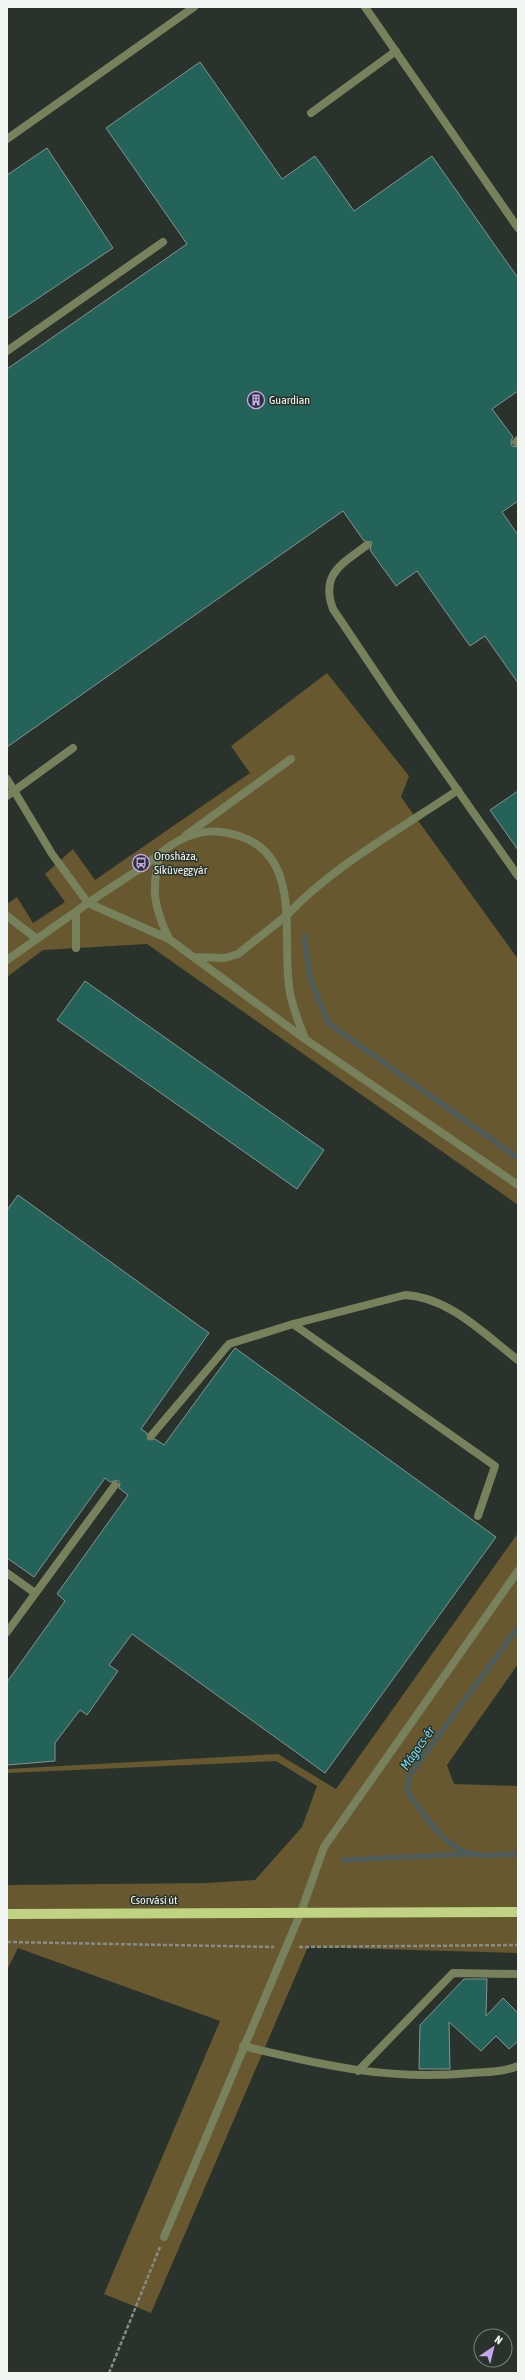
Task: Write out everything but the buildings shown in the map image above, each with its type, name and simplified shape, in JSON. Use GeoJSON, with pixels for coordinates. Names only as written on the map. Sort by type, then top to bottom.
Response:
{"type":"FeatureCollection","features":[{"type":"Feature","properties":{"kind":"main road","name":"Csorvási út"},"geometry":{"type":"LineString","coordinates":[[7,1914],[518,1912]]}},
{"type":"Feature","properties":{"kind":"street"},"geometry":{"type":"LineString","coordinates":[[7,139],[63,101],[194,7]]}},
{"type":"Feature","properties":{"kind":"street"},"geometry":{"type":"LineString","coordinates":[[366,7],[518,228]]}},
{"type":"Feature","properties":{"kind":"street"},"geometry":{"type":"LineString","coordinates":[[312,113],[396,51]]}},
{"type":"Feature","properties":{"kind":"street"},"geometry":{"type":"LineString","coordinates":[[7,351],[163,242]]}},
{"type":"Feature","properties":{"kind":"street"},"geometry":{"type":"LineString","coordinates":[[367,545],[337,567],[330,580],[328,596],[333,609],[392,697],[518,876]]}},
{"type":"Feature","properties":{"kind":"street"},"geometry":{"type":"LineString","coordinates":[[7,796],[73,748]]}},
{"type":"Feature","properties":{"kind":"street"},"geometry":{"type":"LineString","coordinates":[[7,960],[180,840],[291,759]]}},
{"type":"Feature","properties":{"kind":"street"},"geometry":{"type":"LineString","coordinates":[[7,779],[15,790],[52,854],[88,903],[169,940],[305,1039],[518,1185]]}},
{"type":"Feature","properties":{"kind":"street"},"geometry":{"type":"LineString","coordinates":[[193,956],[225,958],[238,954],[287,915],[306,894],[343,867],[458,790]]}},
{"type":"Feature","properties":{"kind":"street"},"geometry":{"type":"LineString","coordinates":[[180,840],[200,832],[214,830],[229,832],[255,842],[275,862],[281,876],[287,915],[286,957],[290,994],[305,1039]]}},
{"type":"Feature","properties":{"kind":"street"},"geometry":{"type":"LineString","coordinates":[[161,853],[155,870],[155,906],[169,940]]}},
{"type":"Feature","properties":{"kind":"street"},"geometry":{"type":"LineString","coordinates":[[76,912],[76,948]]}},
{"type":"Feature","properties":{"kind":"street"},"geometry":{"type":"LineString","coordinates":[[7,916],[37,939]]}},
{"type":"Feature","properties":{"kind":"street"},"geometry":{"type":"LineString","coordinates":[[151,1436],[228,1344],[293,1324],[405,1295],[423,1296],[450,1308],[518,1360]]}},
{"type":"Feature","properties":{"kind":"street"},"geometry":{"type":"LineString","coordinates":[[293,1324],[495,1466],[478,1516]]}},
{"type":"Feature","properties":{"kind":"street"},"geometry":{"type":"LineString","coordinates":[[7,1632],[115,1485]]}},
{"type":"Feature","properties":{"kind":"street"},"geometry":{"type":"LineString","coordinates":[[164,2238],[243,2046],[301,1912],[324,1847],[518,1571]]}},
{"type":"Feature","properties":{"kind":"street"},"geometry":{"type":"LineString","coordinates":[[7,1573],[36,1593]]}},
{"type":"Feature","properties":{"kind":"street"},"geometry":{"type":"LineString","coordinates":[[358,2071],[453,1973],[518,1974]]}},
{"type":"Feature","properties":{"kind":"street"},"geometry":{"type":"LineString","coordinates":[[243,2046],[321,2066],[402,2075],[457,2075],[508,2070],[518,2066]]}},
{"type":"Feature","properties":{"kind":"path"},"geometry":{"type":"LineString","coordinates":[[7,1942],[286,1947],[518,1945]]}},
{"type":"Feature","properties":{"kind":"path"},"geometry":{"type":"LineString","coordinates":[[109,2373],[164,2238]]}},
{"type":"Feature","properties":{"kind":"shaded area"},"geometry":{"type":"Polygon","coordinates":[[[327,673],[409,776],[401,797],[518,959],[518,1205],[147,944],[43,950],[7,977],[7,904],[17,897],[33,923],[65,902],[45,874],[73,849],[95,880],[250,773],[231,746],[327,673]]]}},
{"type":"Feature","properties":{"kind":"shaded area"},"geometry":{"type":"Polygon","coordinates":[[[518,1533],[518,1664],[447,1765],[454,1784],[518,1786],[518,1953],[308,1947],[151,2313],[104,2294],[220,2021],[18,1948],[7,1970],[7,1885],[206,1883],[255,1880],[302,1827],[317,1786],[276,1761],[7,1773],[7,1769],[278,1754],[336,1789],[518,1533]]]}},
{"type":"Feature","properties":{"kind":"waterway"},"geometry":{"type":"LineString","coordinates":[[304,936],[310,978],[328,1023],[518,1158]]}},
{"type":"Feature","properties":{"kind":"waterway","name":"Mágocs-ér"},"geometry":{"type":"LineString","coordinates":[[518,1627],[409,1776],[407,1791],[435,1828],[453,1845],[462,1851],[483,1855],[518,1854]]}},
{"type":"Feature","properties":{"kind":"waterway"},"geometry":{"type":"LineString","coordinates":[[343,1860],[470,1854]]}},
{"type":"Feature","properties":{"kind":"place","name":"Guardian"},"geometry":{"type":"Point","coordinates":[256,400]}},
{"type":"Feature","properties":{"kind":"place","name":"Orosháza, Síküveggyár"},"geometry":{"type":"Point","coordinates":[141,863]}}]}
